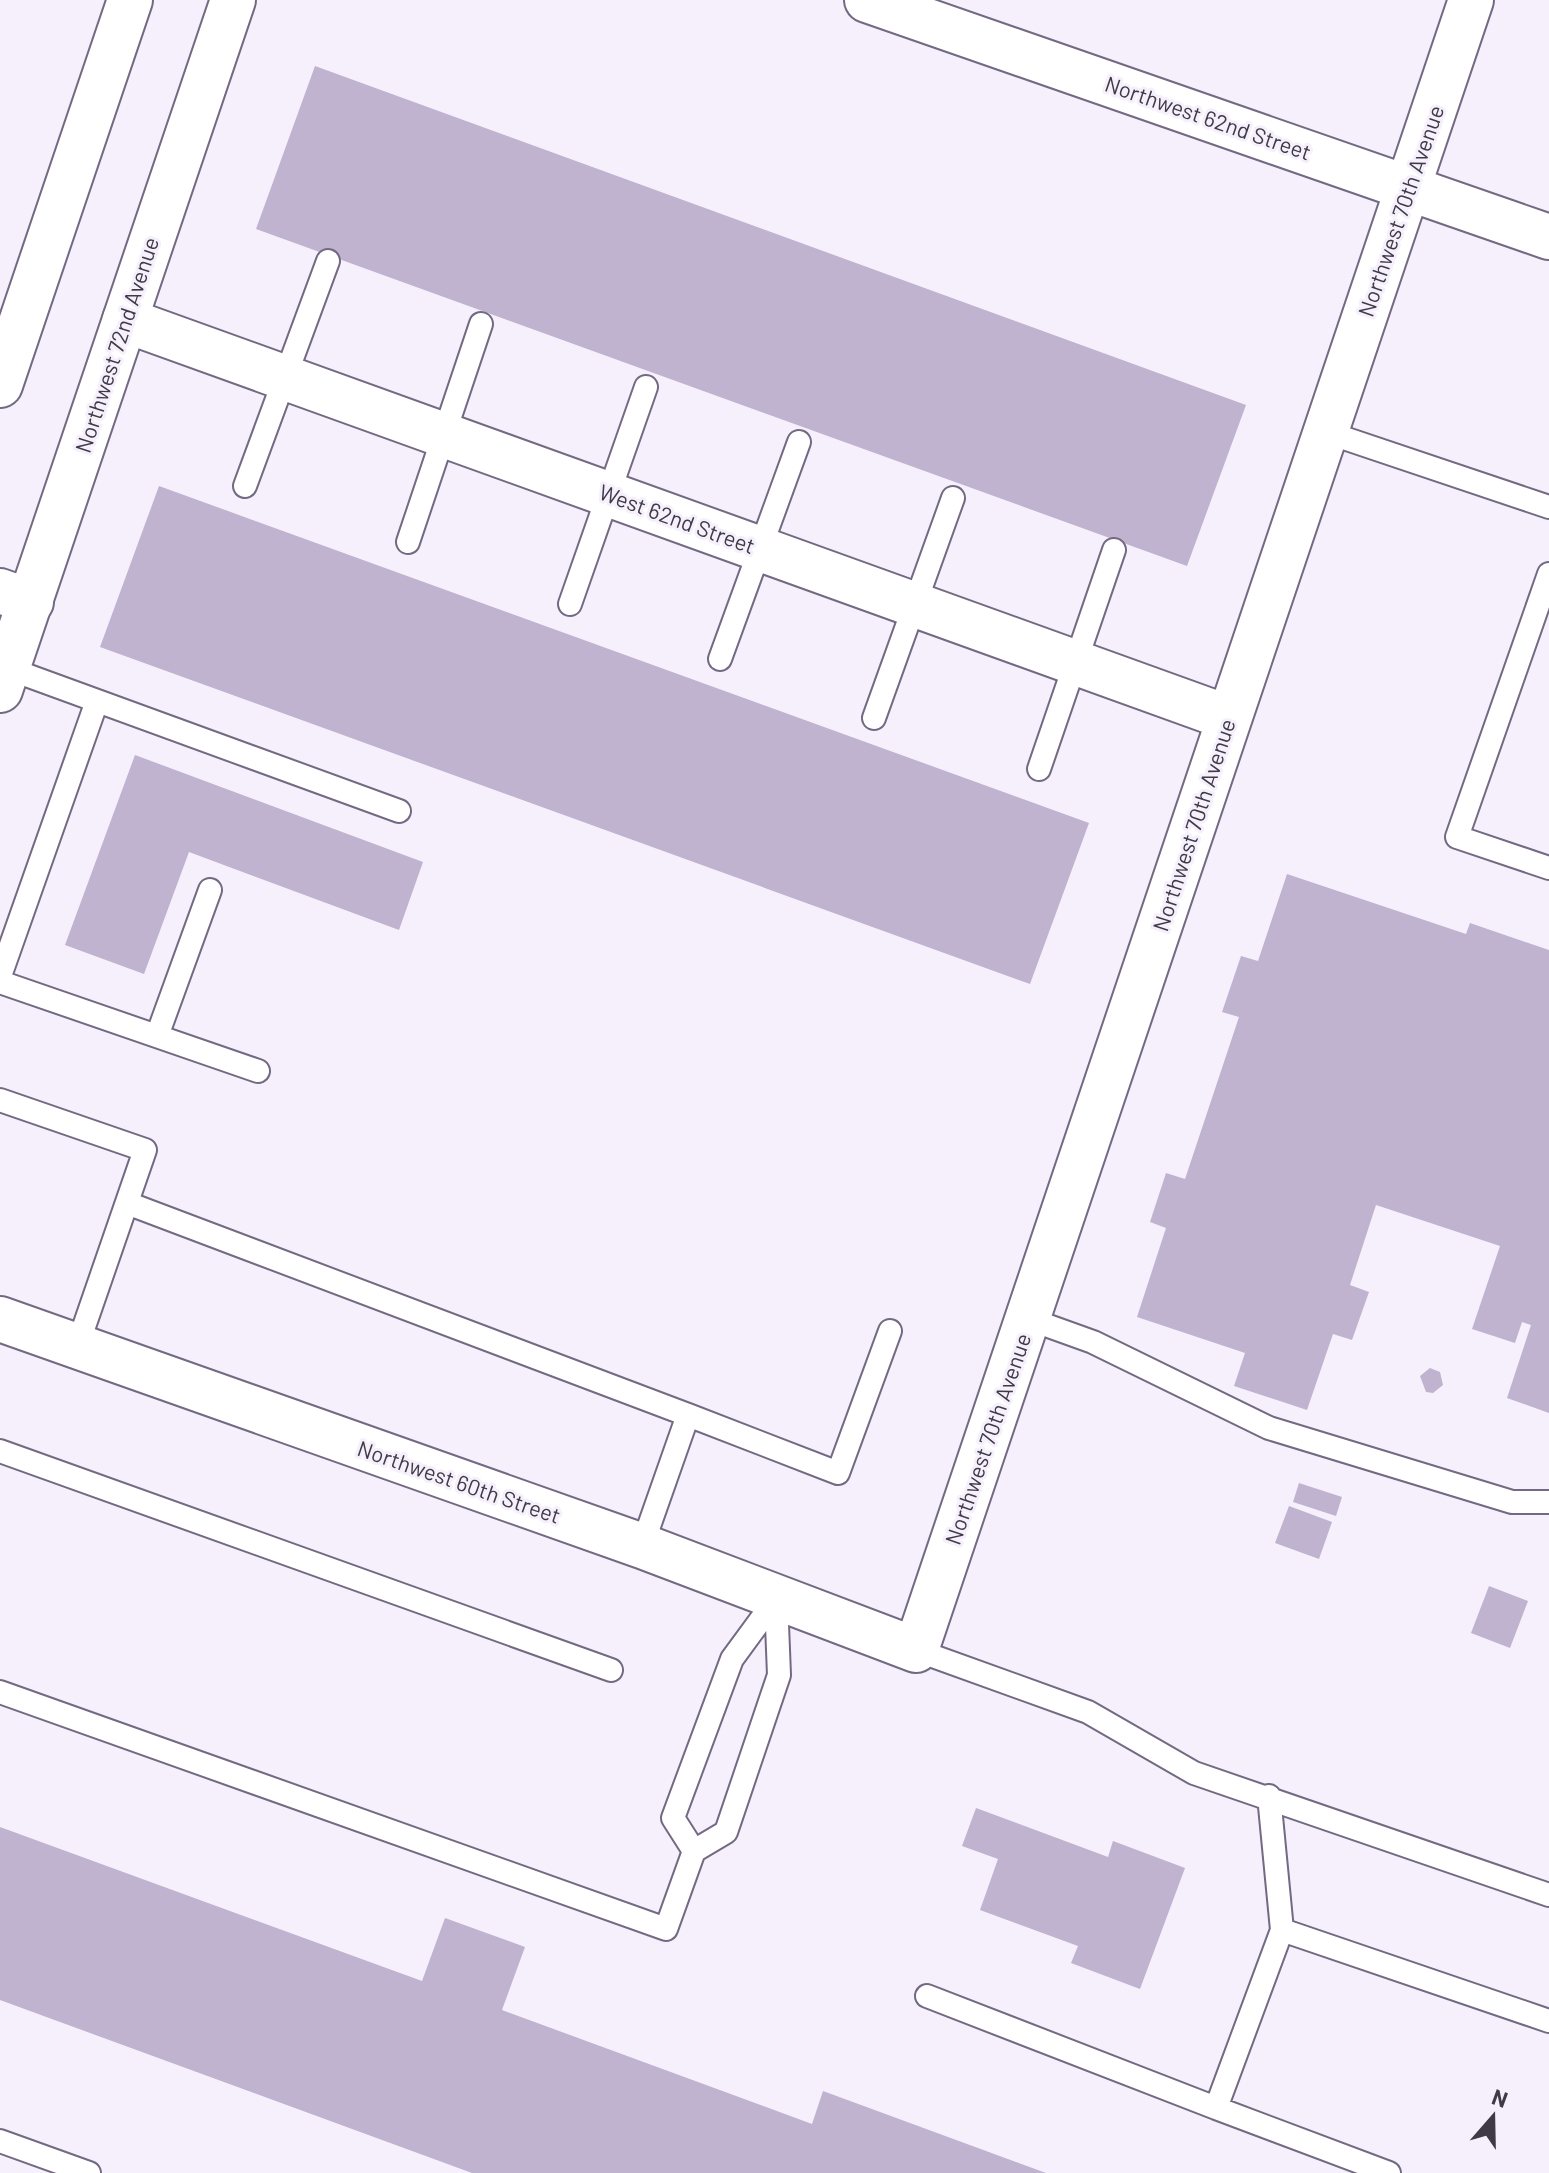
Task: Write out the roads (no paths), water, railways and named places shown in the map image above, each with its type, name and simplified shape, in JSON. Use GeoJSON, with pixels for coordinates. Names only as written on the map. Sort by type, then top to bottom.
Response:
{"type":"FeatureCollection","features":[{"type":"Feature","properties":{"kind":"street"},"geometry":{"type":"LineString","coordinates":[[0,385],[130,0]]}},
{"type":"Feature","properties":{"kind":"street","name":"Northwest 72nd Avenue"},"geometry":{"type":"LineString","coordinates":[[4,679],[16,597],[125,320],[233,0]]}},
{"type":"Feature","properties":{"kind":"street","name":"Northwest 62nd Street"},"geometry":{"type":"LineString","coordinates":[[867,0],[1549,237]]}},
{"type":"Feature","properties":{"kind":"street","name":"Northwest 70th Avenue"},"geometry":{"type":"LineString","coordinates":[[916,1650],[1471,0]]}},
{"type":"Feature","properties":{"kind":"street","name":"West 62nd Street"},"geometry":{"type":"LineString","coordinates":[[125,320],[1229,718]]}},
{"type":"Feature","properties":{"kind":"street","name":"Northwest 60th Street"},"geometry":{"type":"LineString","coordinates":[[0,1319],[642,1546],[916,1650]]}},
{"type":"Feature","properties":{"kind":"lane"},"geometry":{"type":"LineString","coordinates":[[245,486],[328,261]]}},
{"type":"Feature","properties":{"kind":"lane"},"geometry":{"type":"LineString","coordinates":[[408,542],[481,324]]}},
{"type":"Feature","properties":{"kind":"lane"},"geometry":{"type":"LineString","coordinates":[[570,604],[646,387]]}},
{"type":"Feature","properties":{"kind":"lane"},"geometry":{"type":"LineString","coordinates":[[1326,432],[1549,507]]}},
{"type":"Feature","properties":{"kind":"lane"},"geometry":{"type":"LineString","coordinates":[[720,659],[799,442]]}},
{"type":"Feature","properties":{"kind":"lane"},"geometry":{"type":"LineString","coordinates":[[874,718],[953,498]]}},
{"type":"Feature","properties":{"kind":"lane"},"geometry":{"type":"LineString","coordinates":[[1039,769],[1114,550]]}},
{"type":"Feature","properties":{"kind":"lane"},"geometry":{"type":"LineString","coordinates":[[1549,574],[1457,837],[1549,868]]}},
{"type":"Feature","properties":{"kind":"lane"},"geometry":{"type":"LineString","coordinates":[[4,679],[97,701],[399,811]]}},
{"type":"Feature","properties":{"kind":"lane"},"geometry":{"type":"LineString","coordinates":[[97,701],[0,979],[258,1071]]}},
{"type":"Feature","properties":{"kind":"lane"},"geometry":{"type":"LineString","coordinates":[[157,1036],[210,890]]}},
{"type":"Feature","properties":{"kind":"lane"},"geometry":{"type":"LineString","coordinates":[[0,1100],[145,1150],[77,1347]]}},
{"type":"Feature","properties":{"kind":"lane"},"geometry":{"type":"LineString","coordinates":[[127,1203],[838,1473],[890,1331]]}},
{"type":"Feature","properties":{"kind":"lane"},"geometry":{"type":"LineString","coordinates":[[1029,1319],[1093,1342],[1269,1428],[1512,1502],[1549,1502]]}},
{"type":"Feature","properties":{"kind":"lane"},"geometry":{"type":"LineString","coordinates":[[642,1546],[688,1415]]}},
{"type":"Feature","properties":{"kind":"lane"},"geometry":{"type":"LineString","coordinates":[[0,1451],[611,1670]]}},
{"type":"Feature","properties":{"kind":"lane"},"geometry":{"type":"LineString","coordinates":[[694,1851],[673,1818],[732,1659],[776,1599]]}},
{"type":"Feature","properties":{"kind":"lane"},"geometry":{"type":"LineString","coordinates":[[0,1692],[666,1929],[694,1851],[726,1832],[779,1675],[776,1599]]}},
{"type":"Feature","properties":{"kind":"lane"},"geometry":{"type":"LineString","coordinates":[[916,1650],[1088,1712],[1194,1773],[1269,1796],[1549,1895]]}},
{"type":"Feature","properties":{"kind":"lane"},"geometry":{"type":"LineString","coordinates":[[1216,2108],[1282,1930],[1269,1796]]}},
{"type":"Feature","properties":{"kind":"lane"},"geometry":{"type":"LineString","coordinates":[[1282,1930],[1549,2021]]}},
{"type":"Feature","properties":{"kind":"lane"},"geometry":{"type":"LineString","coordinates":[[927,1996],[1389,2173]]}},
{"type":"Feature","properties":{"kind":"lane"},"geometry":{"type":"LineString","coordinates":[[0,2141],[89,2173]]}}]}
